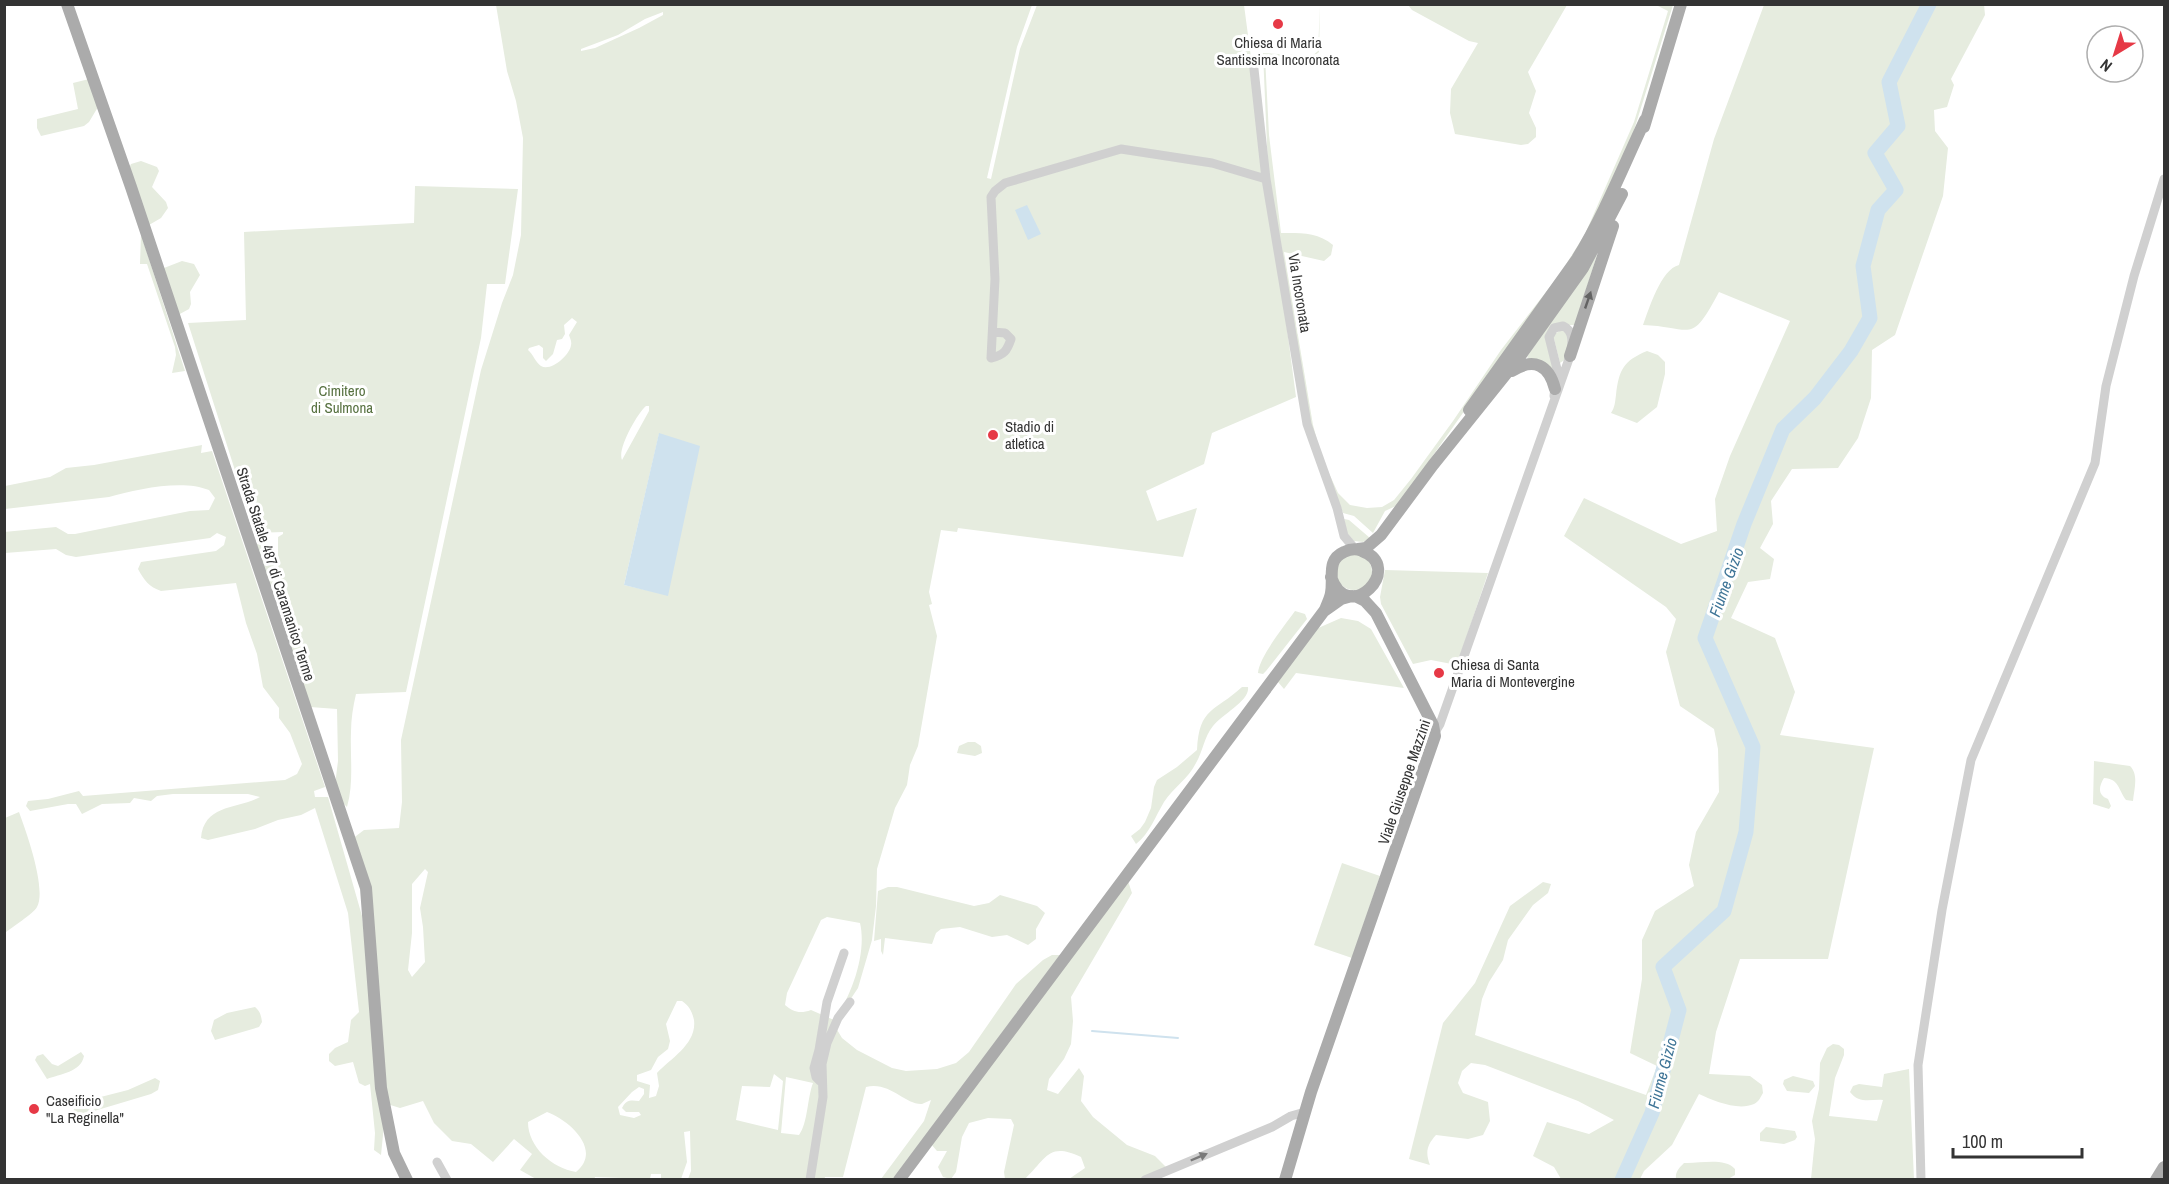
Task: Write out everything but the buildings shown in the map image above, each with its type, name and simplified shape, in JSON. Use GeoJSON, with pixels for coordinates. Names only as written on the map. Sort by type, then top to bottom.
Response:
{"type":"FeatureCollection","features":[{"type":"Feature","properties":{"kind":"main road","name":"Strada Statale 487 di Caramanico Terme"},"geometry":{"type":"LineString","coordinates":[[67,4],[131,187],[366,888],[381,1088],[394,1153],[407,1179]]}},
{"type":"Feature","properties":{"kind":"main road"},"geometry":{"type":"LineString","coordinates":[[1433,465],[1481,392],[1592,235],[1645,120],[1681,4]]}},
{"type":"Feature","properties":{"kind":"main road"},"geometry":{"type":"LineString","coordinates":[[1570,356],[1641,142],[1645,120]]}},
{"type":"Feature","properties":{"kind":"main road"},"geometry":{"type":"LineString","coordinates":[[899,1179],[1324,611],[1331,591],[1332,564],[1346,551],[1366,548],[1381,535],[1433,465],[1506,375],[1575,280],[1622,194]]}},
{"type":"Feature","properties":{"kind":"main road"},"geometry":{"type":"LineString","coordinates":[[1506,375],[1524,364],[1539,365],[1550,375],[1555,393]]}},
{"type":"Feature","properties":{"kind":"main road"},"geometry":{"type":"LineString","coordinates":[[1375,563],[1375,554],[1381,535]]}},
{"type":"Feature","properties":{"kind":"main road"},"geometry":{"type":"LineString","coordinates":[[1356,549],[1370,555],[1375,563],[1378,572],[1373,603],[1376,613],[1435,732]]}},
{"type":"Feature","properties":{"kind":"main road"},"geometry":{"type":"LineString","coordinates":[[1331,578],[1339,590],[1365,601],[1376,613]]}},
{"type":"Feature","properties":{"kind":"main road"},"geometry":{"type":"LineString","coordinates":[[1324,611],[1341,599],[1367,592],[1376,582]]}},
{"type":"Feature","properties":{"kind":"main road","name":"Viale Giuseppe Mazzini"},"geometry":{"type":"LineString","coordinates":[[1285,1179],[1305,1113],[1432,748],[1435,732]]}},
{"type":"Feature","properties":{"kind":"main road"},"geometry":{"type":"LineString","coordinates":[[2156,1179],[2164,1167]]}},
{"type":"Feature","properties":{"kind":"street","name":"Via Incoronata"},"geometry":{"type":"LineString","coordinates":[[1253,60],[1266,179],[1307,424],[1346,540],[1356,549]]}},
{"type":"Feature","properties":{"kind":"street"},"geometry":{"type":"LineString","coordinates":[[993,332],[996,279],[991,197],[994,191],[1005,183],[1121,149],[1212,163],[1266,179]]}},
{"type":"Feature","properties":{"kind":"street"},"geometry":{"type":"LineString","coordinates":[[1921,1179],[1918,1065],[1942,910],[1971,760],[2095,463],[2106,386],[2134,276],[2164,179]]}},
{"type":"Feature","properties":{"kind":"street"},"geometry":{"type":"LineString","coordinates":[[2154,213],[2164,218]]}},
{"type":"Feature","properties":{"kind":"street","name":"Viale Giuseppe Mazzini"},"geometry":{"type":"LineString","coordinates":[[1435,732],[1439,728],[1555,393],[1570,356],[1572,345],[1570,332],[1565,326],[1556,327],[1549,337],[1557,369],[1555,393]]}},
{"type":"Feature","properties":{"kind":"street","name":"Via Incoronata"},"geometry":{"type":"LineString","coordinates":[[1338,556],[1341,525]]}},
{"type":"Feature","properties":{"kind":"street"},"geometry":{"type":"LineString","coordinates":[[1426,712],[1439,711],[1447,705]]}},
{"type":"Feature","properties":{"kind":"street"},"geometry":{"type":"LineString","coordinates":[[822,1083],[816,1077],[814,1068],[827,1002],[844,952]]}},
{"type":"Feature","properties":{"kind":"street"},"geometry":{"type":"LineString","coordinates":[[810,1179],[823,1097],[822,1064],[827,1043],[838,1018],[850,1002]]}},
{"type":"Feature","properties":{"kind":"street"},"geometry":{"type":"LineString","coordinates":[[1145,1179],[1291,1116],[1305,1113]]}},
{"type":"Feature","properties":{"kind":"street"},"geometry":{"type":"LineString","coordinates":[[437,1162],[447,1179]]}},
{"type":"Feature","properties":{"kind":"green space"},"geometry":{"type":"Polygon","coordinates":[[[1984,4],[1985,15],[1951,79],[1954,85],[1947,107],[1934,110],[1935,131],[1948,148],[1943,196],[1895,335],[1872,350],[1871,398],[1858,438],[1838,468],[1792,469],[1771,501],[1773,524],[1760,548],[1774,559],[1770,579],[1748,582],[1731,618],[1775,638],[1795,692],[1780,735],[1874,748],[1828,959],[1740,959],[1716,1032],[1709,1074],[1750,1076],[1762,1085],[1763,1093],[1756,1103],[1748,1106],[1734,1106],[1699,1094],[1672,1145],[1644,1171],[1640,1179],[1561,1179],[1554,1167],[1533,1156],[1547,1122],[1589,1134],[1614,1120],[1578,1101],[1485,1065],[1471,1063],[1462,1071],[1458,1083],[1463,1093],[1488,1102],[1490,1121],[1483,1135],[1468,1139],[1436,1135],[1428,1149],[1430,1165],[1409,1159],[1443,1023],[1475,983],[1510,906],[1543,882],[1551,884],[1548,893],[1533,905],[1508,940],[1503,960],[1489,982],[1482,999],[1475,1035],[1646,1095],[1657,1066],[1630,1053],[1642,979],[1642,940],[1655,911],[1694,886],[1689,865],[1696,832],[1719,792],[1718,749],[1714,729],[1680,706],[1666,652],[1676,619],[1666,607],[1564,536],[1584,498],[1681,544],[1717,531],[1715,499],[1730,456],[1790,321],[1719,292],[1710,309],[1696,327],[1682,330],[1643,325],[1661,282],[1673,268],[1679,265],[1714,139],[1764,5],[1984,4]]]}},
{"type":"Feature","properties":{"kind":"green space"},"geometry":{"type":"Polygon","coordinates":[[[496,5],[1032,5],[1017,47],[987,178],[991,179],[1020,49],[1037,5],[1244,5],[1296,397],[1212,433],[1204,464],[1146,491],[1157,521],[1197,508],[1183,557],[958,528],[957,532],[941,530],[929,592],[932,604],[929,605],[937,636],[918,746],[910,765],[907,785],[895,808],[877,869],[872,940],[858,988],[838,1018],[824,1065],[836,1028],[842,1038],[857,1050],[892,1068],[906,1071],[937,1069],[956,1063],[969,1052],[1016,984],[1043,960],[1052,955],[1060,955],[893,1179],[881,1179],[924,1121],[931,1100],[922,1104],[916,1103],[882,1087],[866,1087],[843,1177],[825,1177],[824,1180],[688,1179],[691,1171],[690,1131],[684,1132],[687,1162],[681,1179],[661,1179],[661,1174],[651,1174],[650,1179],[595,1177],[594,1180],[536,1179],[520,1170],[532,1154],[514,1139],[493,1162],[471,1144],[452,1141],[434,1123],[423,1101],[400,1108],[384,1103],[370,930],[352,839],[364,830],[399,828],[402,802],[401,740],[481,370],[513,275],[521,235],[523,138],[507,71],[496,5]],[[663,12],[645,19],[618,35],[581,49],[581,51],[595,48],[639,28],[663,15],[663,12]],[[572,318],[564,325],[565,334],[562,339],[557,340],[553,354],[546,361],[543,358],[543,348],[539,345],[528,350],[541,366],[555,365],[570,349],[569,335],[577,322],[572,318]],[[646,406],[638,416],[622,448],[622,460],[649,411],[649,406],[646,406]],[[659,434],[624,585],[668,595],[659,434]],[[425,869],[412,884],[412,933],[408,970],[412,977],[425,962],[420,908],[428,872],[425,869]],[[827,917],[821,920],[787,993],[785,1005],[794,1011],[811,1010],[834,1020],[847,999],[860,960],[862,935],[860,923],[827,917]],[[677,1001],[666,1024],[670,1041],[668,1049],[658,1057],[651,1070],[637,1075],[637,1081],[650,1085],[649,1098],[656,1096],[659,1086],[657,1073],[682,1050],[694,1029],[691,1011],[682,1001],[677,1001]],[[774,1074],[770,1087],[742,1086],[736,1120],[778,1130],[783,1081],[774,1074]],[[786,1077],[781,1133],[799,1135],[813,1083],[786,1077]],[[639,1087],[618,1107],[620,1115],[634,1118],[641,1115],[639,1112],[626,1112],[622,1108],[629,1101],[639,1101],[644,1094],[644,1089],[639,1087]],[[547,1112],[528,1122],[529,1131],[537,1148],[558,1166],[576,1172],[583,1163],[586,1154],[580,1137],[556,1116],[547,1112]]]}},
{"type":"Feature","properties":{"kind":"green space"},"geometry":{"type":"Polygon","coordinates":[[[1320,5],[1319,52],[1313,57],[1265,56],[1269,135],[1281,233],[1315,235],[1333,245],[1331,255],[1324,261],[1284,252],[1313,425],[1322,458],[1338,493],[1350,505],[1367,508],[1382,507],[1394,500],[1411,479],[1501,350],[1560,274],[1585,234],[1634,122],[1668,11],[1656,5],[1673,5],[1629,146],[1587,237],[1398,505],[1385,511],[1373,533],[1354,516],[1343,513],[1321,458],[1311,425],[1268,168],[1263,53],[1312,56],[1318,51],[1320,5]]]}},
{"type":"Feature","properties":{"kind":"green space"},"geometry":{"type":"Polygon","coordinates":[[[1408,5],[1567,5],[1528,72],[1536,91],[1529,113],[1536,128],[1536,137],[1528,144],[1521,145],[1455,134],[1450,113],[1451,89],[1478,43],[1469,41],[1412,10],[1408,5]]]}},
{"type":"Feature","properties":{"kind":"green space"},"geometry":{"type":"Polygon","coordinates":[[[89,79],[98,107],[89,122],[84,126],[41,136],[37,128],[37,119],[78,109],[73,83],[89,79]]]}},
{"type":"Feature","properties":{"kind":"green space"},"geometry":{"type":"Polygon","coordinates":[[[141,161],[157,167],[159,171],[152,187],[166,202],[168,208],[161,218],[149,225],[129,168],[131,164],[141,161]]]}},
{"type":"Feature","properties":{"kind":"green space","name":"Cimitero di Sulmona"},"geometry":{"type":"Polygon","coordinates":[[[415,186],[518,189],[505,284],[487,284],[481,338],[406,692],[356,694],[351,722],[351,779],[347,807],[340,800],[335,785],[338,761],[337,709],[310,707],[278,615],[278,537],[283,532],[255,533],[188,323],[246,320],[244,232],[414,223],[415,186]]]}},
{"type":"Feature","properties":{"kind":"green space"},"geometry":{"type":"Polygon","coordinates":[[[141,234],[185,371],[172,373],[176,355],[175,347],[147,264],[140,264],[141,234]]]}},
{"type":"Feature","properties":{"kind":"green space"},"geometry":{"type":"Polygon","coordinates":[[[1596,253],[1575,325],[1553,325],[1555,370],[1531,361],[1527,357],[1596,253]]]}},
{"type":"Feature","properties":{"kind":"green space"},"geometry":{"type":"Polygon","coordinates":[[[182,261],[194,264],[200,275],[190,292],[189,309],[178,315],[164,268],[182,261]]]}},
{"type":"Feature","properties":{"kind":"green space"},"geometry":{"type":"Polygon","coordinates":[[[1561,330],[1569,338],[1566,359],[1560,363],[1553,335],[1561,330]]]}},
{"type":"Feature","properties":{"kind":"green space"},"geometry":{"type":"Polygon","coordinates":[[[1647,351],[1658,355],[1665,362],[1665,374],[1657,407],[1637,423],[1611,413],[1624,367],[1632,359],[1647,351]]]}},
{"type":"Feature","properties":{"kind":"green space"},"geometry":{"type":"Polygon","coordinates":[[[202,445],[201,453],[212,451],[325,787],[314,791],[315,797],[328,797],[362,916],[384,1125],[381,1155],[374,1150],[375,1133],[370,1084],[365,1086],[359,1083],[353,1062],[335,1066],[329,1061],[329,1054],[335,1048],[348,1042],[351,1020],[359,1012],[348,913],[315,808],[301,815],[278,820],[255,829],[208,840],[201,838],[203,827],[215,813],[260,797],[248,794],[173,794],[157,796],[151,801],[134,798],[130,803],[102,804],[82,814],[76,804],[30,811],[26,806],[28,801],[48,799],[79,791],[83,796],[285,780],[297,774],[302,764],[290,733],[279,718],[279,708],[263,687],[257,654],[236,583],[161,591],[147,583],[138,569],[141,562],[216,551],[224,545],[226,537],[217,533],[210,538],[76,557],[66,555],[56,549],[5,553],[4,532],[56,527],[68,534],[75,534],[190,511],[209,510],[215,498],[209,490],[186,485],[159,486],[109,497],[5,509],[5,486],[50,477],[66,468],[202,445]]]}},
{"type":"Feature","properties":{"kind":"green space"},"geometry":{"type":"Polygon","coordinates":[[[1344,519],[1349,520],[1370,538],[1363,542],[1354,541],[1347,533],[1344,519]]]}},
{"type":"Feature","properties":{"kind":"green space"},"geometry":{"type":"Polygon","coordinates":[[[253,544],[267,544],[274,548],[273,599],[253,544]]]}},
{"type":"Feature","properties":{"kind":"green space"},"geometry":{"type":"Polygon","coordinates":[[[1354,554],[1367,559],[1372,572],[1367,585],[1354,590],[1341,585],[1336,572],[1341,559],[1354,554]]]}},
{"type":"Feature","properties":{"kind":"green space"},"geometry":{"type":"Polygon","coordinates":[[[1385,570],[1488,573],[1457,665],[1431,660],[1413,664],[1381,604],[1380,597],[1385,570]]]}},
{"type":"Feature","properties":{"kind":"green space"},"geometry":{"type":"Polygon","coordinates":[[[1295,611],[1305,614],[1307,619],[1266,671],[1263,674],[1258,673],[1259,666],[1268,650],[1295,611]]]}},
{"type":"Feature","properties":{"kind":"green space"},"geometry":{"type":"Polygon","coordinates":[[[1341,618],[1358,621],[1371,629],[1404,688],[1296,673],[1284,689],[1278,682],[1316,629],[1341,618]]]}},
{"type":"Feature","properties":{"kind":"green space"},"geometry":{"type":"Polygon","coordinates":[[[1242,687],[1248,687],[1245,697],[1213,726],[1193,769],[1164,802],[1149,830],[1136,844],[1131,836],[1145,822],[1151,808],[1157,780],[1197,750],[1198,736],[1205,718],[1242,687]]]}},
{"type":"Feature","properties":{"kind":"green space"},"geometry":{"type":"Polygon","coordinates":[[[975,742],[981,746],[982,753],[975,756],[957,753],[959,746],[975,742]]]}},
{"type":"Feature","properties":{"kind":"green space"},"geometry":{"type":"Polygon","coordinates":[[[2094,761],[2130,766],[2135,778],[2133,801],[2126,800],[2113,780],[2104,778],[2100,787],[2101,793],[2108,799],[2111,806],[2109,809],[2093,804],[2094,761]]]}},
{"type":"Feature","properties":{"kind":"green space"},"geometry":{"type":"Polygon","coordinates":[[[19,812],[38,874],[39,899],[35,910],[5,933],[5,818],[19,812]]]}},
{"type":"Feature","properties":{"kind":"green space"},"geometry":{"type":"Polygon","coordinates":[[[1342,863],[1380,876],[1352,958],[1314,945],[1342,863]]]}},
{"type":"Feature","properties":{"kind":"green space"},"geometry":{"type":"Polygon","coordinates":[[[1128,881],[1132,893],[1071,997],[1073,1021],[1071,1044],[1064,1059],[1049,1079],[1047,1090],[1058,1094],[1079,1068],[1084,1076],[1081,1101],[1093,1117],[1127,1145],[1155,1156],[1166,1167],[1140,1179],[1069,1179],[1085,1168],[1081,1157],[1061,1151],[1049,1154],[1025,1179],[1005,1179],[1004,1172],[1014,1125],[1011,1119],[988,1118],[969,1123],[962,1137],[956,1172],[951,1179],[943,1177],[938,1167],[947,1151],[937,1151],[931,1144],[1128,881]]]}},
{"type":"Feature","properties":{"kind":"green space"},"geometry":{"type":"Polygon","coordinates":[[[888,887],[897,887],[974,906],[989,903],[1000,895],[1037,906],[1045,913],[1036,929],[1036,939],[1028,945],[1007,935],[992,937],[960,927],[941,929],[936,933],[932,944],[885,938],[883,955],[881,939],[874,941],[878,891],[888,887]]]}},
{"type":"Feature","properties":{"kind":"green space"},"geometry":{"type":"Polygon","coordinates":[[[255,1007],[262,1022],[259,1027],[215,1040],[211,1031],[214,1020],[227,1013],[255,1007]]]}},
{"type":"Feature","properties":{"kind":"green space"},"geometry":{"type":"Polygon","coordinates":[[[1833,1044],[1844,1049],[1844,1055],[1835,1078],[1829,1116],[1877,1121],[1883,1100],[1857,1098],[1850,1092],[1853,1086],[1859,1084],[1882,1087],[1884,1074],[1909,1069],[1914,1179],[1811,1179],[1815,1139],[1812,1121],[1819,1089],[1820,1063],[1827,1048],[1833,1044]]]}},
{"type":"Feature","properties":{"kind":"green space"},"geometry":{"type":"Polygon","coordinates":[[[81,1052],[84,1056],[79,1066],[47,1079],[35,1060],[37,1056],[43,1054],[52,1064],[58,1066],[81,1052]]]}},
{"type":"Feature","properties":{"kind":"green space"},"geometry":{"type":"Polygon","coordinates":[[[1793,1076],[1813,1081],[1815,1086],[1809,1093],[1787,1091],[1783,1084],[1784,1080],[1793,1076]]]}},
{"type":"Feature","properties":{"kind":"green space"},"geometry":{"type":"Polygon","coordinates":[[[155,1078],[160,1081],[158,1090],[151,1094],[74,1117],[75,1106],[85,1101],[128,1090],[155,1078]]]}},
{"type":"Feature","properties":{"kind":"green space"},"geometry":{"type":"Polygon","coordinates":[[[1766,1127],[1795,1131],[1797,1137],[1784,1144],[1760,1141],[1760,1133],[1766,1127]]]}},
{"type":"Feature","properties":{"kind":"green space"},"geometry":{"type":"Polygon","coordinates":[[[1684,1163],[1724,1163],[1735,1169],[1735,1175],[1728,1179],[1676,1179],[1679,1168],[1684,1163]]]}},
{"type":"Feature","properties":{"kind":"water"},"geometry":{"type":"Polygon","coordinates":[[[1027,205],[1041,234],[1028,240],[1015,210],[1027,205]]]}},
{"type":"Feature","properties":{"kind":"water"},"geometry":{"type":"Polygon","coordinates":[[[659,433],[700,446],[668,596],[624,585],[659,433]]]}},
{"type":"Feature","properties":{"kind":"waterway","name":"Fiume Gizio"},"geometry":{"type":"LineString","coordinates":[[1622,1180],[1652,1113],[1679,1010],[1663,967],[1724,911],[1746,832],[1753,747],[1705,638],[1744,524],[1783,429],[1815,398],[1851,351],[1870,318],[1863,266],[1878,210],[1896,190],[1875,153],[1898,126],[1889,82],[1929,4]]}},
{"type":"Feature","properties":{"kind":"waterway"},"geometry":{"type":"LineString","coordinates":[[1092,1031],[1178,1038]]}},
{"type":"Feature","properties":{"kind":"place","name":"Chiesa di Maria Santissima Incoronata"},"geometry":{"type":"Point","coordinates":[1278,24]}},
{"type":"Feature","properties":{"kind":"place","name":"Stadio di atletica"},"geometry":{"type":"Point","coordinates":[993,435]}},
{"type":"Feature","properties":{"kind":"place","name":"Chiesa di Santa Maria di Montevergine"},"geometry":{"type":"Point","coordinates":[1439,673]}},
{"type":"Feature","properties":{"kind":"place","name":"Caseificio \"La Reginella\""},"geometry":{"type":"Point","coordinates":[34,1109]}}]}
